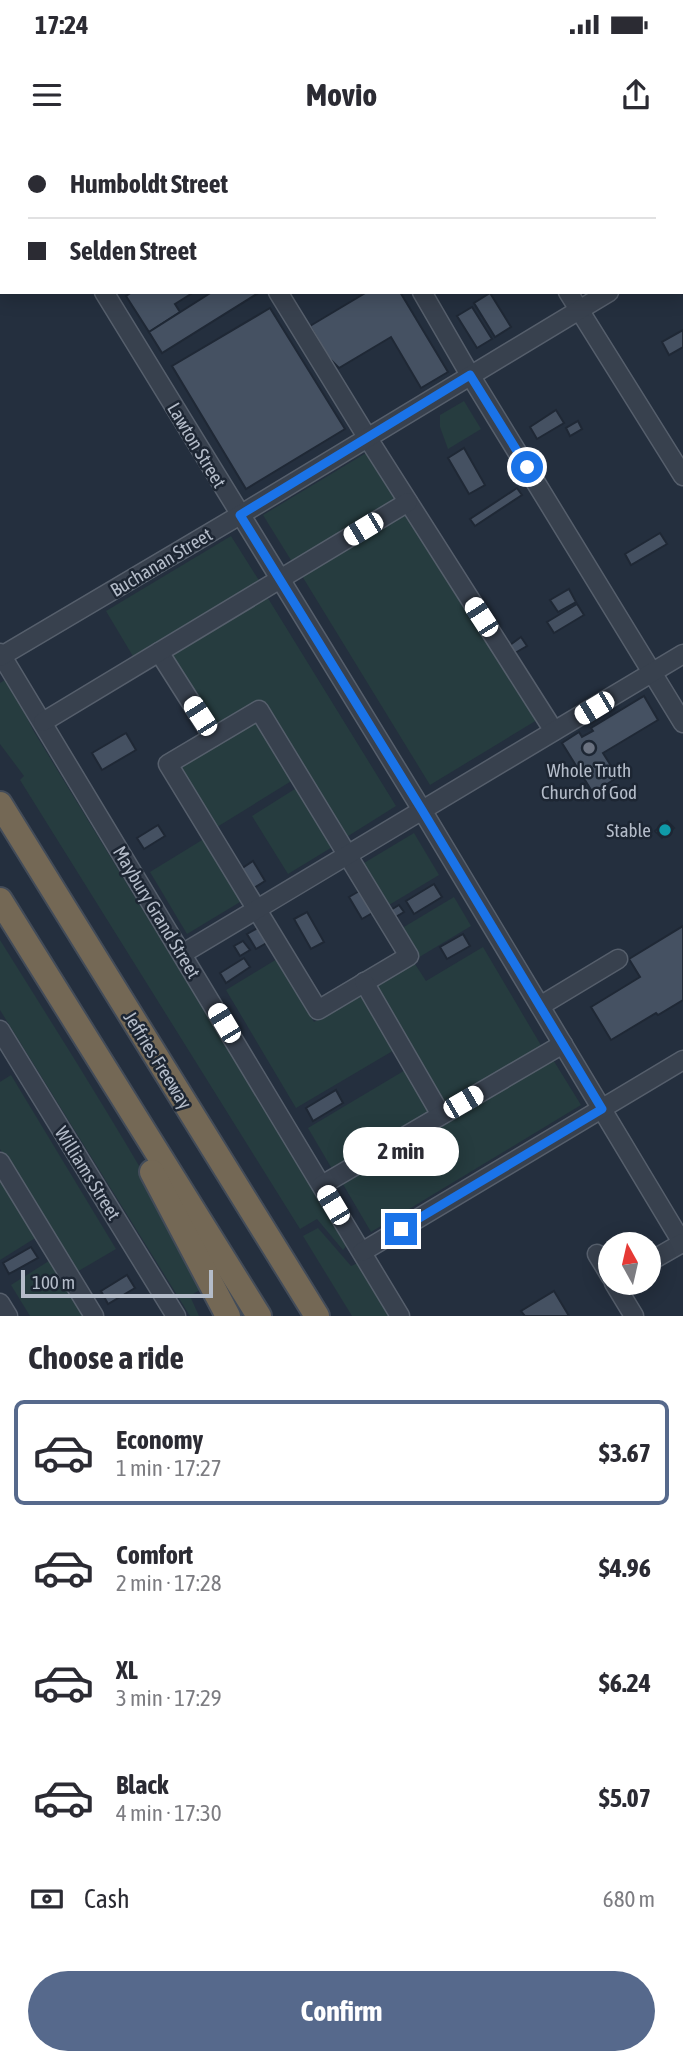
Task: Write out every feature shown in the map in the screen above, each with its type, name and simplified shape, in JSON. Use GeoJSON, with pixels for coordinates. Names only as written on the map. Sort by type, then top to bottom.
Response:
{"type":"FeatureCollection","features":[{"type":"Feature","properties":{"kind":"highway","name":"Jeffries Freeway"},"geometry":{"type":"LineString","coordinates":[[0,804],[317,1314]]}},
{"type":"Feature","properties":{"kind":"highway"},"geometry":{"type":"LineString","coordinates":[[0,900],[259,1316]]}},
{"type":"Feature","properties":{"kind":"highway"},"geometry":{"type":"LineString","coordinates":[[58,991],[228,1316]]}},
{"type":"Feature","properties":{"kind":"street","name":"Lawton Street"},"geometry":{"type":"LineString","coordinates":[[105,294],[422,810],[683,1243]]}},
{"type":"Feature","properties":{"kind":"street"},"geometry":{"type":"LineString","coordinates":[[279,294],[554,731]]}},
{"type":"Feature","properties":{"kind":"street"},"geometry":{"type":"LineString","coordinates":[[423,294],[683,723]]}},
{"type":"Feature","properties":{"kind":"street"},"geometry":{"type":"LineString","coordinates":[[569,294],[683,476]]}},
{"type":"Feature","properties":{"kind":"street","name":"Buchanan Street"},"geometry":{"type":"LineString","coordinates":[[1,655],[240,515],[606,294]]}},
{"type":"Feature","properties":{"kind":"street"},"geometry":{"type":"LineString","coordinates":[[43,722],[408,502]]}},
{"type":"Feature","properties":{"kind":"street"},"geometry":{"type":"LineString","coordinates":[[159,652],[214,737]]}},
{"type":"Feature","properties":{"kind":"street"},"geometry":{"type":"LineString","coordinates":[[182,954],[683,654]]}},
{"type":"Feature","properties":{"kind":"street","name":"Maybury Grand Street"},"geometry":{"type":"LineString","coordinates":[[1,655],[400,1316]]}},
{"type":"Feature","properties":{"kind":"street"},"geometry":{"type":"LineString","coordinates":[[259,710],[409,956],[318,1010],[168,764],[214,737],[259,710]]}},
{"type":"Feature","properties":{"kind":"street"},"geometry":{"type":"LineString","coordinates":[[540,1006],[618,958]]}},
{"type":"Feature","properties":{"kind":"street"},"geometry":{"type":"LineString","coordinates":[[364,982],[441,1115]]}},
{"type":"Feature","properties":{"kind":"street","name":"Williams Street"},"geometry":{"type":"LineString","coordinates":[[0,1030],[7,1059],[176,1316]]}},
{"type":"Feature","properties":{"kind":"street"},"geometry":{"type":"LineString","coordinates":[[322,1185],[563,1044]]}},
{"type":"Feature","properties":{"kind":"street"},"geometry":{"type":"LineString","coordinates":[[362,1252],[683,1060]]}},
{"type":"Feature","properties":{"kind":"street"},"geometry":{"type":"LineString","coordinates":[[0,1162],[94,1316]]}},
{"type":"Feature","properties":{"kind":"street"},"geometry":{"type":"LineString","coordinates":[[662,1255],[683,1243]]}},
{"type":"Feature","properties":{"kind":"street"},"geometry":{"type":"LineString","coordinates":[[621,1295],[634,1316]]}},
{"type":"Feature","properties":{"kind":"street"},"geometry":{"type":"LineString","coordinates":[[0,1303],[8,1316]]}},
{"type":"Feature","properties":{"kind":"green space"},"geometry":{"type":"Polygon","coordinates":[[[464,401],[481,429],[448,449],[440,427],[440,415],[464,401]]]}},
{"type":"Feature","properties":{"kind":"green space"},"geometry":{"type":"Polygon","coordinates":[[[371,450],[401,499],[294,565],[263,515],[371,450]]]}},
{"type":"Feature","properties":{"kind":"green space"},"geometry":{"type":"Polygon","coordinates":[[[409,510],[537,720],[430,785],[302,576],[409,510]]]}},
{"type":"Feature","properties":{"kind":"green space"},"geometry":{"type":"Polygon","coordinates":[[[231,536],[260,582],[134,658],[106,611],[231,536]]]}},
{"type":"Feature","properties":{"kind":"green space"},"geometry":{"type":"Polygon","coordinates":[[[266,595],[396,806],[345,838],[262,702],[216,730],[170,654],[266,595]]]}},
{"type":"Feature","properties":{"kind":"green space"},"geometry":{"type":"Polygon","coordinates":[[[8,678],[33,730],[347,1245],[343,1250],[317,1219],[300,1229],[20,780],[24,776],[0,744],[0,683],[8,678]]]}},
{"type":"Feature","properties":{"kind":"green space"},"geometry":{"type":"Polygon","coordinates":[[[257,721],[293,780],[217,827],[180,768],[257,721]]]}},
{"type":"Feature","properties":{"kind":"green space"},"geometry":{"type":"Polygon","coordinates":[[[298,787],[334,846],[288,874],[252,816],[298,787]]]}},
{"type":"Feature","properties":{"kind":"green space"},"geometry":{"type":"Polygon","coordinates":[[[414,833],[439,875],[384,908],[359,866],[414,833]]]}},
{"type":"Feature","properties":{"kind":"green space"},"geometry":{"type":"Polygon","coordinates":[[[207,837],[245,899],[187,934],[150,872],[207,837]]]}},
{"type":"Feature","properties":{"kind":"green space"},"geometry":{"type":"Polygon","coordinates":[[[454,897],[471,926],[416,959],[399,930],[454,897]]]}},
{"type":"Feature","properties":{"kind":"green space"},"geometry":{"type":"Polygon","coordinates":[[[0,940],[132,1154],[206,1286],[190,1296],[199,1316],[190,1316],[0,1010],[0,940]]]}},
{"type":"Feature","properties":{"kind":"green space"},"geometry":{"type":"Polygon","coordinates":[[[483,947],[542,1047],[444,1105],[374,987],[415,964],[426,981],[483,947]]]}},
{"type":"Feature","properties":{"kind":"green space"},"geometry":{"type":"Polygon","coordinates":[[[277,959],[314,1022],[362,994],[396,1049],[296,1108],[226,990],[277,959]]]}},
{"type":"Feature","properties":{"kind":"green space"},"geometry":{"type":"Polygon","coordinates":[[[552,1058],[581,1105],[371,1232],[340,1179],[552,1058]]]}},
{"type":"Feature","properties":{"kind":"green space"},"geometry":{"type":"Polygon","coordinates":[[[407,1069],[435,1115],[335,1174],[308,1128],[407,1069]]]}},
{"type":"Feature","properties":{"kind":"green space"},"geometry":{"type":"Polygon","coordinates":[[[11,1075],[116,1249],[75,1273],[0,1149],[0,1082],[11,1075]]]}},
{"type":"Feature","properties":{"kind":"green space"},"geometry":{"type":"Polygon","coordinates":[[[0,1172],[40,1235],[0,1260],[0,1172]]]}},
{"type":"Feature","properties":{"kind":"green space"},"geometry":{"type":"Polygon","coordinates":[[[318,1228],[351,1266],[358,1263],[390,1316],[352,1316],[303,1236],[318,1228]]]}},
{"type":"Feature","properties":{"kind":"green space"},"geometry":{"type":"Polygon","coordinates":[[[52,1259],[88,1316],[30,1316],[11,1285],[52,1259]]]}},
{"type":"Feature","properties":{"kind":"building"},"geometry":{"type":"Polygon","coordinates":[[[191,294],[175,304],[180,312],[149,332],[126,296],[191,294]]]}},
{"type":"Feature","properties":{"kind":"building"},"geometry":{"type":"Polygon","coordinates":[[[209,294],[257,294],[162,353],[149,332],[209,294]]]}},
{"type":"Feature","properties":{"kind":"building"},"geometry":{"type":"Polygon","coordinates":[[[364,294],[401,294],[448,372],[421,388],[391,337],[339,368],[328,357],[310,326],[364,294]]]}},
{"type":"Feature","properties":{"kind":"building"},"geometry":{"type":"Polygon","coordinates":[[[491,294],[511,327],[495,337],[474,303],[491,294]]]}},
{"type":"Feature","properties":{"kind":"building"},"geometry":{"type":"Polygon","coordinates":[[[472,307],[492,339],[477,348],[457,316],[472,307]]]}},
{"type":"Feature","properties":{"kind":"building"},"geometry":{"type":"Polygon","coordinates":[[[270,308],[345,429],[246,489],[172,366],[270,308]]]}},
{"type":"Feature","properties":{"kind":"building"},"geometry":{"type":"Polygon","coordinates":[[[683,330],[683,347],[669,355],[662,342],[683,330]]]}},
{"type":"Feature","properties":{"kind":"building"},"geometry":{"type":"Polygon","coordinates":[[[556,410],[564,423],[537,439],[530,427],[556,410]]]}},
{"type":"Feature","properties":{"kind":"building"},"geometry":{"type":"Polygon","coordinates":[[[578,421],[582,429],[570,436],[566,428],[578,421]]]}},
{"type":"Feature","properties":{"kind":"building"},"geometry":{"type":"Polygon","coordinates":[[[464,448],[485,485],[469,494],[448,458],[464,448]]]}},
{"type":"Feature","properties":{"kind":"building"},"geometry":{"type":"Polygon","coordinates":[[[517,488],[522,495],[475,526],[470,519],[517,488]]]}},
{"type":"Feature","properties":{"kind":"building"},"geometry":{"type":"Polygon","coordinates":[[[660,533],[667,544],[631,565],[625,554],[660,533]]]}},
{"type":"Feature","properties":{"kind":"building"},"geometry":{"type":"Polygon","coordinates":[[[569,589],[576,602],[558,612],[550,600],[569,589]]]}},
{"type":"Feature","properties":{"kind":"building"},"geometry":{"type":"Polygon","coordinates":[[[577,604],[584,615],[554,633],[547,622],[577,604]]]}},
{"type":"Feature","properties":{"kind":"building"},"geometry":{"type":"Polygon","coordinates":[[[521,637],[527,646],[515,653],[510,645],[521,637]]]}},
{"type":"Feature","properties":{"kind":"building","name":"Whole Truth Church of God"},"geometry":{"type":"Polygon","coordinates":[[[644,696],[658,720],[603,753],[618,777],[593,793],[562,743],[579,732],[582,737],[593,731],[591,728],[644,696]]]}},
{"type":"Feature","properties":{"kind":"building"},"geometry":{"type":"Polygon","coordinates":[[[126,733],[136,750],[102,770],[92,753],[126,733]]]}},
{"type":"Feature","properties":{"kind":"building","name":"Stable"},"geometry":{"type":"Polygon","coordinates":[[[667,821],[674,828],[662,838],[655,831],[667,821]]]}},
{"type":"Feature","properties":{"kind":"building"},"geometry":{"type":"Polygon","coordinates":[[[158,825],[165,836],[144,849],[137,838],[158,825]]]}},
{"type":"Feature","properties":{"kind":"building"},"geometry":{"type":"Polygon","coordinates":[[[253,861],[265,881],[254,888],[241,869],[253,861]]]}},
{"type":"Feature","properties":{"kind":"building"},"geometry":{"type":"Polygon","coordinates":[[[434,884],[442,897],[414,914],[406,901],[434,884]]]}},
{"type":"Feature","properties":{"kind":"building"},"geometry":{"type":"Polygon","coordinates":[[[361,890],[374,912],[362,919],[349,897],[361,890]]]}},
{"type":"Feature","properties":{"kind":"building"},"geometry":{"type":"Polygon","coordinates":[[[399,905],[404,912],[394,918],[389,911],[399,905]]]}},
{"type":"Feature","properties":{"kind":"building"},"geometry":{"type":"Polygon","coordinates":[[[307,912],[324,942],[311,949],[294,919],[307,912]]]}},
{"type":"Feature","properties":{"kind":"building"},"geometry":{"type":"Polygon","coordinates":[[[261,926],[270,941],[256,949],[247,934],[261,926]]]}},
{"type":"Feature","properties":{"kind":"building"},"geometry":{"type":"Polygon","coordinates":[[[683,926],[683,1000],[611,1040],[591,1007],[640,977],[629,959],[683,926]]]}},
{"type":"Feature","properties":{"kind":"building"},"geometry":{"type":"Polygon","coordinates":[[[463,934],[470,946],[447,959],[440,947],[463,934]]]}},
{"type":"Feature","properties":{"kind":"building"},"geometry":{"type":"Polygon","coordinates":[[[243,941],[250,950],[240,956],[234,946],[243,941]]]}},
{"type":"Feature","properties":{"kind":"building"},"geometry":{"type":"Polygon","coordinates":[[[244,958],[250,967],[226,983],[220,973],[244,958]]]}},
{"type":"Feature","properties":{"kind":"building"},"geometry":{"type":"Polygon","coordinates":[[[336,1090],[343,1103],[313,1121],[306,1108],[336,1090]]]}},
{"type":"Feature","properties":{"kind":"building"},"geometry":{"type":"Polygon","coordinates":[[[31,1247],[38,1258],[9,1274],[3,1263],[31,1247]]]}},
{"type":"Feature","properties":{"kind":"building"},"geometry":{"type":"Polygon","coordinates":[[[127,1275],[135,1288],[108,1304],[101,1291],[127,1275]]]}},
{"type":"Feature","properties":{"kind":"building"},"geometry":{"type":"Polygon","coordinates":[[[554,1291],[569,1316],[525,1316],[521,1311],[554,1291]]]}},
{"type":"Feature","properties":{"kind":"place","name":"Whole Truth Church of God"},"geometry":{"type":"Point","coordinates":[589,748]}},
{"type":"Feature","properties":{"kind":"place","name":"Stable"},"geometry":{"type":"Point","coordinates":[665,830]}},
{"type":"Feature","properties":{"kind":"route"},"geometry":{"type":"LineString","coordinates":[[401,1229],[602,1109],[240,515],[470,375],[527,467]]}}]}
